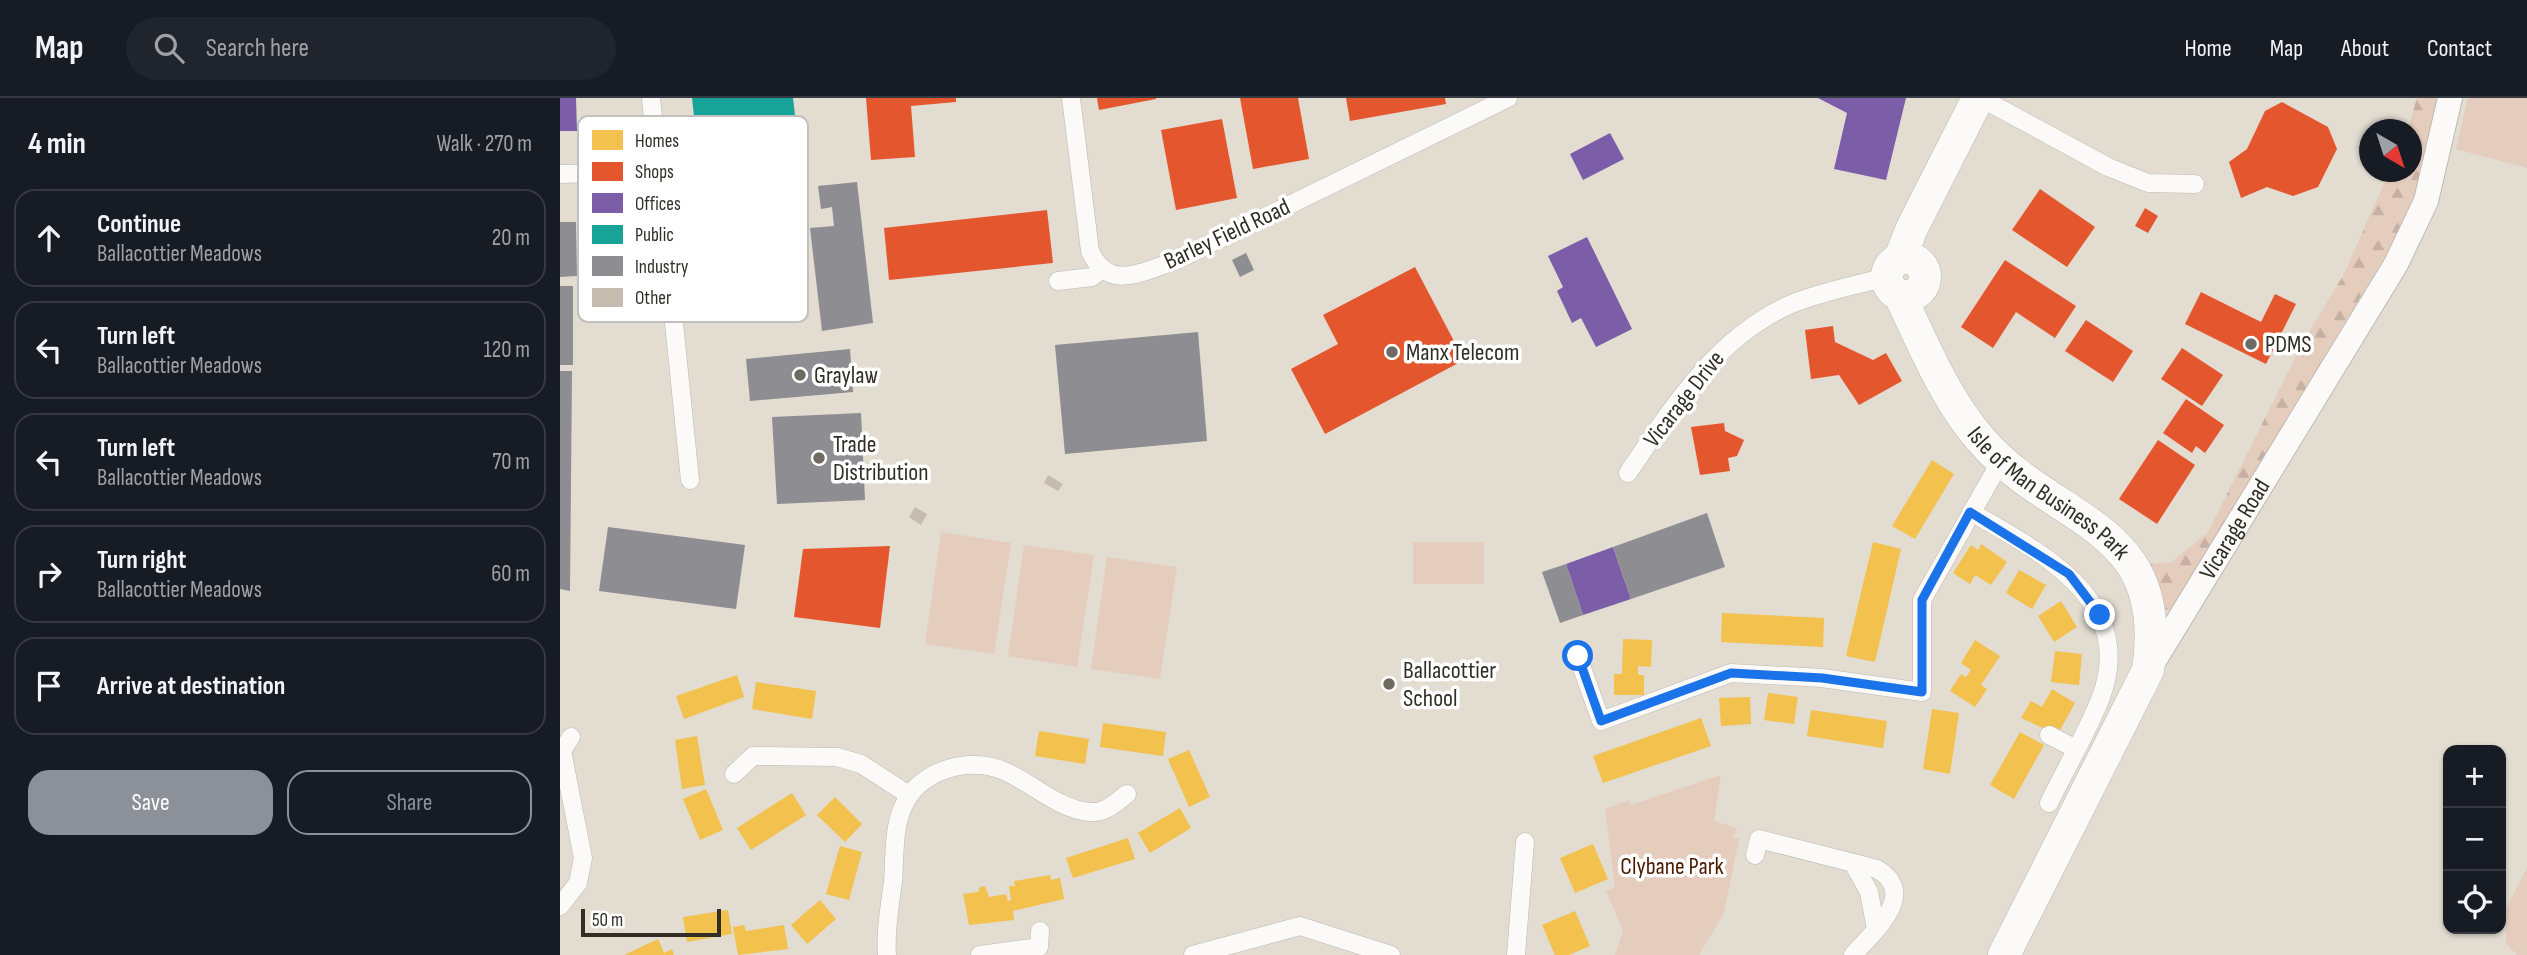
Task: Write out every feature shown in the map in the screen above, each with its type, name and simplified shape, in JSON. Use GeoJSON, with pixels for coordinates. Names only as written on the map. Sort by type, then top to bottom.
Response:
{"type":"FeatureCollection","features":[{"type":"Feature","properties":{"kind":"highway","name":"Isle of Man Business Park"},"geometry":{"type":"LineString","coordinates":[[1980,98],[1912,228],[1897,285],[1932,364],[1959,410],[1982,441],[2046,494],[2103,531],[2132,564],[2149,602],[2153,635],[2148,670]]}},
{"type":"Feature","properties":{"kind":"highway","name":"Vicarage Road"},"geometry":{"type":"LineString","coordinates":[[2004,955],[2148,670]]}},
{"type":"Feature","properties":{"kind":"street"},"geometry":{"type":"LineString","coordinates":[[651,98],[653,116]]}},
{"type":"Feature","properties":{"kind":"street"},"geometry":{"type":"LineString","coordinates":[[1058,281],[1092,277],[1101,270],[1090,251],[1071,98]]}},
{"type":"Feature","properties":{"kind":"street","name":"Barley Field Road"},"geometry":{"type":"LineString","coordinates":[[1101,270],[1112,276],[1125,275],[1177,260],[1508,98]]}},
{"type":"Feature","properties":{"kind":"street","name":"Isle of Man Business Park"},"geometry":{"type":"LineString","coordinates":[[1980,98],[2108,167],[2148,183],[2195,184]]}},
{"type":"Feature","properties":{"kind":"street","name":"Vicarage Road"},"geometry":{"type":"LineString","coordinates":[[2148,670],[2396,264],[2426,201],[2450,98]]}},
{"type":"Feature","properties":{"kind":"street"},"geometry":{"type":"LineString","coordinates":[[560,174],[578,174]]}},
{"type":"Feature","properties":{"kind":"street","name":"Vicarage Drive"},"geometry":{"type":"LineString","coordinates":[[1628,473],[1658,430],[1725,346],[1760,320],[1814,295],[1897,285]]}},
{"type":"Feature","properties":{"kind":"street"},"geometry":{"type":"LineString","coordinates":[[674,322],[690,480]]}},
{"type":"Feature","properties":{"kind":"street"},"geometry":{"type":"LineString","coordinates":[[1578,656],[1601,721],[1731,673],[1822,678],[1922,692],[1922,600],[2002,459]]}},
{"type":"Feature","properties":{"kind":"street"},"geometry":{"type":"LineString","coordinates":[[1970,512],[2069,574],[2100,615],[2109,663],[2101,696],[2049,803]]}},
{"type":"Feature","properties":{"kind":"street"},"geometry":{"type":"LineString","coordinates":[[2049,735],[2076,749]]}},
{"type":"Feature","properties":{"kind":"street"},"geometry":{"type":"LineString","coordinates":[[560,906],[578,883],[583,858],[564,747]]}},
{"type":"Feature","properties":{"kind":"street"},"geometry":{"type":"LineString","coordinates":[[734,774],[746,752],[837,757],[862,764],[909,795]]}},
{"type":"Feature","properties":{"kind":"street"},"geometry":{"type":"LineString","coordinates":[[887,955],[886,934],[898,825],[909,795],[932,776],[964,765],[1003,771],[1087,812],[1104,811],[1127,794]]}},
{"type":"Feature","properties":{"kind":"street"},"geometry":{"type":"LineString","coordinates":[[1755,855],[1759,839],[1884,873],[1896,890],[1890,911],[1853,955]]}},
{"type":"Feature","properties":{"kind":"street"},"geometry":{"type":"LineString","coordinates":[[1516,955],[1525,842]]}},
{"type":"Feature","properties":{"kind":"street"},"geometry":{"type":"LineString","coordinates":[[1853,863],[1869,892],[1876,929]]}},
{"type":"Feature","properties":{"kind":"street"},"geometry":{"type":"LineString","coordinates":[[1194,955],[1300,926],[1380,954]]}},
{"type":"Feature","properties":{"kind":"street"},"geometry":{"type":"LineString","coordinates":[[979,955],[1040,944]]}},
{"type":"Feature","properties":{"kind":"green space"},"geometry":{"type":"Polygon","coordinates":[[[2417,98],[2439,98],[2422,167],[2422,119],[2411,119],[2417,98]]]}},
{"type":"Feature","properties":{"kind":"green space"},"geometry":{"type":"Polygon","coordinates":[[[2468,98],[2527,98],[2527,168],[2456,149],[2468,98]]]}},
{"type":"Feature","properties":{"kind":"green space"},"geometry":{"type":"Polygon","coordinates":[[[2385,182],[2418,182],[2410,215],[2171,610],[2161,609],[2148,576],[2151,564],[2172,562],[2208,532],[2302,344],[2344,274],[2385,182]]]}},
{"type":"Feature","properties":{"kind":"green space"},"geometry":{"type":"Polygon","coordinates":[[[941,532],[1011,543],[994,654],[925,644],[941,532]]]}},
{"type":"Feature","properties":{"kind":"green space"},"geometry":{"type":"Polygon","coordinates":[[[1413,542],[1484,542],[1484,584],[1413,584],[1413,542]]]}},
{"type":"Feature","properties":{"kind":"green space"},"geometry":{"type":"Polygon","coordinates":[[[1024,545],[1094,555],[1077,667],[1008,656],[1024,545]]]}},
{"type":"Feature","properties":{"kind":"green space"},"geometry":{"type":"Polygon","coordinates":[[[1107,557],[1177,567],[1160,679],[1091,669],[1107,557]]]}},
{"type":"Feature","properties":{"kind":"green space","name":"Clybane Park"},"geometry":{"type":"Polygon","coordinates":[[[1721,775],[1714,821],[1737,828],[1733,837],[1739,839],[1724,913],[1699,955],[1615,955],[1623,930],[1606,891],[1615,887],[1605,809],[1629,800],[1631,805],[1721,775]]]}},
{"type":"Feature","properties":{"kind":"green space"},"geometry":{"type":"Polygon","coordinates":[[[2527,867],[2527,955],[2517,955],[2506,943],[2506,909],[2527,867]]]}},
{"type":"Feature","properties":{"kind":"building: Homes"},"geometry":{"type":"Polygon","coordinates":[[[1932,460],[1954,474],[1915,539],[1892,526],[1932,460]]]}},
{"type":"Feature","properties":{"kind":"building: Homes"},"geometry":{"type":"Polygon","coordinates":[[[1873,542],[1901,549],[1875,662],[1846,656],[1873,542]]]}},
{"type":"Feature","properties":{"kind":"building: Homes"},"geometry":{"type":"Polygon","coordinates":[[[1981,544],[2007,562],[1991,585],[1975,575],[1970,584],[1953,573],[1971,545],[1978,550],[1981,544]]]}},
{"type":"Feature","properties":{"kind":"building: Homes"},"geometry":{"type":"Polygon","coordinates":[[[2019,570],[2046,585],[2032,609],[2006,593],[2019,570]]]}},
{"type":"Feature","properties":{"kind":"building: Homes"},"geometry":{"type":"Polygon","coordinates":[[[2061,601],[2077,627],[2054,642],[2038,616],[2061,601]]]}},
{"type":"Feature","properties":{"kind":"building: Homes"},"geometry":{"type":"Polygon","coordinates":[[[1722,613],[1824,618],[1823,647],[1721,642],[1722,613]]]}},
{"type":"Feature","properties":{"kind":"building: Homes"},"geometry":{"type":"Polygon","coordinates":[[[1623,639],[1652,640],[1651,667],[1638,666],[1638,675],[1644,675],[1644,695],[1614,695],[1614,674],[1622,674],[1623,639]]]}},
{"type":"Feature","properties":{"kind":"building: Homes"},"geometry":{"type":"Polygon","coordinates":[[[1975,640],[2000,656],[1981,685],[1987,689],[1975,707],[1950,691],[1961,674],[1966,677],[1971,670],[1961,663],[1975,640]]]}},
{"type":"Feature","properties":{"kind":"building: Homes"},"geometry":{"type":"Polygon","coordinates":[[[2055,651],[2082,654],[2079,685],[2051,682],[2055,651]]]}},
{"type":"Feature","properties":{"kind":"building: Homes"},"geometry":{"type":"Polygon","coordinates":[[[737,675],[744,697],[684,719],[676,696],[737,675]]]}},
{"type":"Feature","properties":{"kind":"building: Homes"},"geometry":{"type":"Polygon","coordinates":[[[756,682],[816,691],[812,719],[752,709],[756,682]]]}},
{"type":"Feature","properties":{"kind":"building: Homes"},"geometry":{"type":"Polygon","coordinates":[[[2052,689],[2075,703],[2060,730],[2055,727],[2052,732],[2021,718],[2031,701],[2042,707],[2052,689]]]}},
{"type":"Feature","properties":{"kind":"building: Homes"},"geometry":{"type":"Polygon","coordinates":[[[1768,693],[1798,697],[1794,724],[1764,720],[1768,693]]]}},
{"type":"Feature","properties":{"kind":"building: Homes"},"geometry":{"type":"Polygon","coordinates":[[[1750,697],[1751,724],[1721,726],[1719,698],[1750,697]]]}},
{"type":"Feature","properties":{"kind":"building: Homes"},"geometry":{"type":"Polygon","coordinates":[[[1932,709],[1959,713],[1950,774],[1923,769],[1932,709]]]}},
{"type":"Feature","properties":{"kind":"building: Homes"},"geometry":{"type":"Polygon","coordinates":[[[1811,710],[1887,721],[1883,748],[1807,736],[1811,710]]]}},
{"type":"Feature","properties":{"kind":"building: Homes"},"geometry":{"type":"Polygon","coordinates":[[[1701,718],[1711,746],[1603,783],[1593,756],[1701,718]]]}},
{"type":"Feature","properties":{"kind":"building: Homes"},"geometry":{"type":"Polygon","coordinates":[[[1103,723],[1166,732],[1163,756],[1100,747],[1103,723]]]}},
{"type":"Feature","properties":{"kind":"building: Homes"},"geometry":{"type":"Polygon","coordinates":[[[1039,731],[1089,739],[1085,764],[1035,756],[1039,731]]]}},
{"type":"Feature","properties":{"kind":"building: Homes"},"geometry":{"type":"Polygon","coordinates":[[[2020,732],[2044,745],[2014,799],[1990,785],[2020,732]]]}},
{"type":"Feature","properties":{"kind":"building: Homes"},"geometry":{"type":"Polygon","coordinates":[[[697,736],[705,785],[682,789],[675,740],[697,736]]]}},
{"type":"Feature","properties":{"kind":"building: Homes"},"geometry":{"type":"Polygon","coordinates":[[[1189,750],[1210,797],[1189,807],[1168,759],[1189,750]]]}},
{"type":"Feature","properties":{"kind":"building: Homes"},"geometry":{"type":"Polygon","coordinates":[[[706,789],[723,830],[700,840],[683,799],[706,789]]]}},
{"type":"Feature","properties":{"kind":"building: Homes"},"geometry":{"type":"Polygon","coordinates":[[[792,793],[806,815],[751,850],[737,828],[792,793]]]}},
{"type":"Feature","properties":{"kind":"building: Homes"},"geometry":{"type":"Polygon","coordinates":[[[835,797],[862,824],[845,842],[817,815],[835,797]]]}},
{"type":"Feature","properties":{"kind":"building: Homes"},"geometry":{"type":"Polygon","coordinates":[[[1180,808],[1191,828],[1150,853],[1138,833],[1180,808]]]}},
{"type":"Feature","properties":{"kind":"building: Homes"},"geometry":{"type":"Polygon","coordinates":[[[1128,838],[1135,859],[1073,878],[1066,858],[1128,838]]]}},
{"type":"Feature","properties":{"kind":"building: Homes"},"geometry":{"type":"Polygon","coordinates":[[[1593,844],[1608,879],[1575,893],[1560,858],[1593,844]]]}},
{"type":"Feature","properties":{"kind":"building: Homes"},"geometry":{"type":"Polygon","coordinates":[[[840,846],[862,852],[849,900],[826,894],[840,846]]]}},
{"type":"Feature","properties":{"kind":"building: Homes"},"geometry":{"type":"Polygon","coordinates":[[[1050,875],[1051,880],[1060,878],[1064,899],[1013,911],[1014,920],[969,925],[963,894],[978,892],[980,887],[985,886],[989,897],[1006,894],[1008,901],[1011,900],[1009,886],[1015,886],[1014,881],[1050,875]]]}},
{"type":"Feature","properties":{"kind":"building: Homes"},"geometry":{"type":"Polygon","coordinates":[[[820,900],[836,919],[807,944],[791,925],[820,900]]]}},
{"type":"Feature","properties":{"kind":"building: Homes"},"geometry":{"type":"Polygon","coordinates":[[[728,910],[732,934],[687,942],[683,917],[728,910]]]}},
{"type":"Feature","properties":{"kind":"building: Homes"},"geometry":{"type":"Polygon","coordinates":[[[1575,911],[1590,946],[1569,955],[1555,955],[1542,925],[1575,911]]]}},
{"type":"Feature","properties":{"kind":"building: Homes"},"geometry":{"type":"Polygon","coordinates":[[[744,925],[746,931],[784,925],[788,949],[738,955],[733,927],[744,925]]]}},
{"type":"Feature","properties":{"kind":"building: Homes"},"geometry":{"type":"Polygon","coordinates":[[[658,939],[664,953],[672,949],[674,955],[624,955],[658,939]]]}},
{"type":"Feature","properties":{"kind":"building: Shops"},"geometry":{"type":"Polygon","coordinates":[[[866,98],[956,98],[956,102],[911,106],[915,157],[871,160],[866,98]]]}},
{"type":"Feature","properties":{"kind":"building: Shops"},"geometry":{"type":"Polygon","coordinates":[[[1097,98],[1156,98],[1156,99],[1099,110],[1097,98]]]}},
{"type":"Feature","properties":{"kind":"building: Shops"},"geometry":{"type":"Polygon","coordinates":[[[1240,98],[1298,98],[1309,159],[1253,169],[1240,98]]]}},
{"type":"Feature","properties":{"kind":"building: Shops"},"geometry":{"type":"Polygon","coordinates":[[[1346,98],[1445,98],[1446,104],[1350,121],[1346,98]]]}},
{"type":"Feature","properties":{"kind":"building: Shops"},"geometry":{"type":"Polygon","coordinates":[[[2282,102],[2328,127],[2337,149],[2318,187],[2293,196],[2267,187],[2241,198],[2229,162],[2247,149],[2265,111],[2282,102]]]}},
{"type":"Feature","properties":{"kind":"building: Shops"},"geometry":{"type":"Polygon","coordinates":[[[1222,119],[1237,198],[1176,210],[1161,130],[1222,119]]]}},
{"type":"Feature","properties":{"kind":"building: Shops"},"geometry":{"type":"Polygon","coordinates":[[[2040,189],[2095,227],[2067,267],[2012,230],[2040,189]]]}},
{"type":"Feature","properties":{"kind":"building: Shops"},"geometry":{"type":"Polygon","coordinates":[[[2145,208],[2158,216],[2148,233],[2135,226],[2145,208]]]}},
{"type":"Feature","properties":{"kind":"building: Shops"},"geometry":{"type":"Polygon","coordinates":[[[1047,210],[1053,263],[889,280],[884,228],[1047,210]]]}},
{"type":"Feature","properties":{"kind":"building: Shops"},"geometry":{"type":"Polygon","coordinates":[[[2005,260],[2076,306],[2055,338],[2016,312],[1993,348],[1961,327],[2005,260]]]}},
{"type":"Feature","properties":{"kind":"building: Shops","name":"Manx Telecom"},"geometry":{"type":"Polygon","coordinates":[[[1415,267],[1464,360],[1325,434],[1291,369],[1338,344],[1323,315],[1415,267]]]}},
{"type":"Feature","properties":{"kind":"building: Shops","name":"PDMS"},"geometry":{"type":"Polygon","coordinates":[[[2201,292],[2261,322],[2275,294],[2296,304],[2266,364],[2185,324],[2201,292]]]}},
{"type":"Feature","properties":{"kind":"building: Shops"},"geometry":{"type":"Polygon","coordinates":[[[2086,320],[2133,351],[2113,382],[2065,351],[2086,320]]]}},
{"type":"Feature","properties":{"kind":"building: Shops"},"geometry":{"type":"Polygon","coordinates":[[[1833,326],[1835,342],[1873,360],[1886,353],[1902,381],[1859,405],[1839,375],[1811,379],[1805,330],[1833,326]]]}},
{"type":"Feature","properties":{"kind":"building: Shops"},"geometry":{"type":"Polygon","coordinates":[[[2182,348],[2223,375],[2202,406],[2161,379],[2182,348]]]}},
{"type":"Feature","properties":{"kind":"building: Shops"},"geometry":{"type":"Polygon","coordinates":[[[2186,399],[2224,425],[2205,453],[2196,446],[2192,453],[2163,433],[2186,399]]]}},
{"type":"Feature","properties":{"kind":"building: Shops"},"geometry":{"type":"Polygon","coordinates":[[[1724,423],[1725,431],[1744,440],[1737,456],[1728,458],[1730,471],[1700,475],[1691,427],[1724,423]]]}},
{"type":"Feature","properties":{"kind":"building: Shops"},"geometry":{"type":"Polygon","coordinates":[[[2158,440],[2195,465],[2157,524],[2119,499],[2158,440]]]}},
{"type":"Feature","properties":{"kind":"building: Shops"},"geometry":{"type":"Polygon","coordinates":[[[890,546],[880,628],[794,617],[803,549],[890,546]]]}},
{"type":"Feature","properties":{"kind":"building: Offices"},"geometry":{"type":"Polygon","coordinates":[[[560,98],[576,98],[577,131],[560,131],[560,98]]]}},
{"type":"Feature","properties":{"kind":"building: Offices"},"geometry":{"type":"Polygon","coordinates":[[[1818,98],[1906,98],[1886,180],[1834,169],[1847,113],[1818,98]]]}},
{"type":"Feature","properties":{"kind":"building: Offices"},"geometry":{"type":"Polygon","coordinates":[[[1610,133],[1624,159],[1583,180],[1570,154],[1610,133]]]}},
{"type":"Feature","properties":{"kind":"building: Offices"},"geometry":{"type":"Polygon","coordinates":[[[1587,237],[1632,329],[1596,347],[1581,318],[1572,323],[1557,291],[1563,287],[1548,256],[1587,237]]]}},
{"type":"Feature","properties":{"kind":"building: Offices"},"geometry":{"type":"Polygon","coordinates":[[[1613,547],[1631,599],[1583,615],[1566,564],[1613,547]]]}},
{"type":"Feature","properties":{"kind":"building: Public"},"geometry":{"type":"Polygon","coordinates":[[[692,98],[793,98],[795,116],[694,116],[692,98]]]}},
{"type":"Feature","properties":{"kind":"building: Industry"},"geometry":{"type":"Polygon","coordinates":[[[857,182],[873,323],[822,331],[810,228],[834,226],[832,207],[821,209],[818,186],[857,182]]]}},
{"type":"Feature","properties":{"kind":"building: Industry"},"geometry":{"type":"Polygon","coordinates":[[[560,222],[576,222],[577,276],[560,277],[560,222]]]}},
{"type":"Feature","properties":{"kind":"building: Industry"},"geometry":{"type":"Polygon","coordinates":[[[1246,253],[1254,270],[1240,277],[1232,260],[1246,253]]]}},
{"type":"Feature","properties":{"kind":"building: Industry"},"geometry":{"type":"Polygon","coordinates":[[[560,286],[573,286],[573,365],[560,365],[560,286]]]}},
{"type":"Feature","properties":{"kind":"building: Industry"},"geometry":{"type":"Polygon","coordinates":[[[1198,332],[1207,441],[1065,454],[1055,345],[1198,332]]]}},
{"type":"Feature","properties":{"kind":"building: Industry","name":"Graylaw"},"geometry":{"type":"Polygon","coordinates":[[[850,349],[853,392],[750,401],[746,359],[850,349]]]}},
{"type":"Feature","properties":{"kind":"building: Industry"},"geometry":{"type":"Polygon","coordinates":[[[560,371],[572,371],[570,591],[560,589],[560,371]]]}},
{"type":"Feature","properties":{"kind":"building: Industry","name":"Trade Distribution"},"geometry":{"type":"Polygon","coordinates":[[[861,413],[865,500],[777,504],[772,417],[861,413]]]}},
{"type":"Feature","properties":{"kind":"building: Industry"},"geometry":{"type":"Polygon","coordinates":[[[1707,513],[1725,567],[1631,599],[1613,547],[1707,513]]]}},
{"type":"Feature","properties":{"kind":"building: Industry"},"geometry":{"type":"Polygon","coordinates":[[[608,527],[745,545],[736,609],[599,591],[608,527]]]}},
{"type":"Feature","properties":{"kind":"building: Industry"},"geometry":{"type":"Polygon","coordinates":[[[1566,564],[1583,615],[1560,623],[1542,572],[1566,564]]]}},
{"type":"Feature","properties":{"kind":"building: Other"},"geometry":{"type":"Polygon","coordinates":[[[1048,475],[1063,484],[1058,491],[1044,483],[1048,475]]]}},
{"type":"Feature","properties":{"kind":"building: Other"},"geometry":{"type":"Polygon","coordinates":[[[915,507],[927,514],[921,525],[909,517],[915,507]]]}},
{"type":"Feature","properties":{"kind":"place","name":"PDMS"},"geometry":{"type":"Point","coordinates":[2251,344]}},
{"type":"Feature","properties":{"kind":"place","name":"Manx Telecom"},"geometry":{"type":"Point","coordinates":[1392,352]}},
{"type":"Feature","properties":{"kind":"place","name":"Graylaw"},"geometry":{"type":"Point","coordinates":[800,375]}},
{"type":"Feature","properties":{"kind":"place","name":"Trade Distribution"},"geometry":{"type":"Point","coordinates":[819,458]}},
{"type":"Feature","properties":{"kind":"place","name":"Ballacottier School"},"geometry":{"type":"Point","coordinates":[1389,684]}},
{"type":"Feature","properties":{"kind":"route"},"geometry":{"type":"LineString","coordinates":[[1578,656],[1601,721],[1731,673],[1822,678],[1922,692],[1922,600],[1970,512],[2069,574],[2086,592],[2100,615]]}}]}
